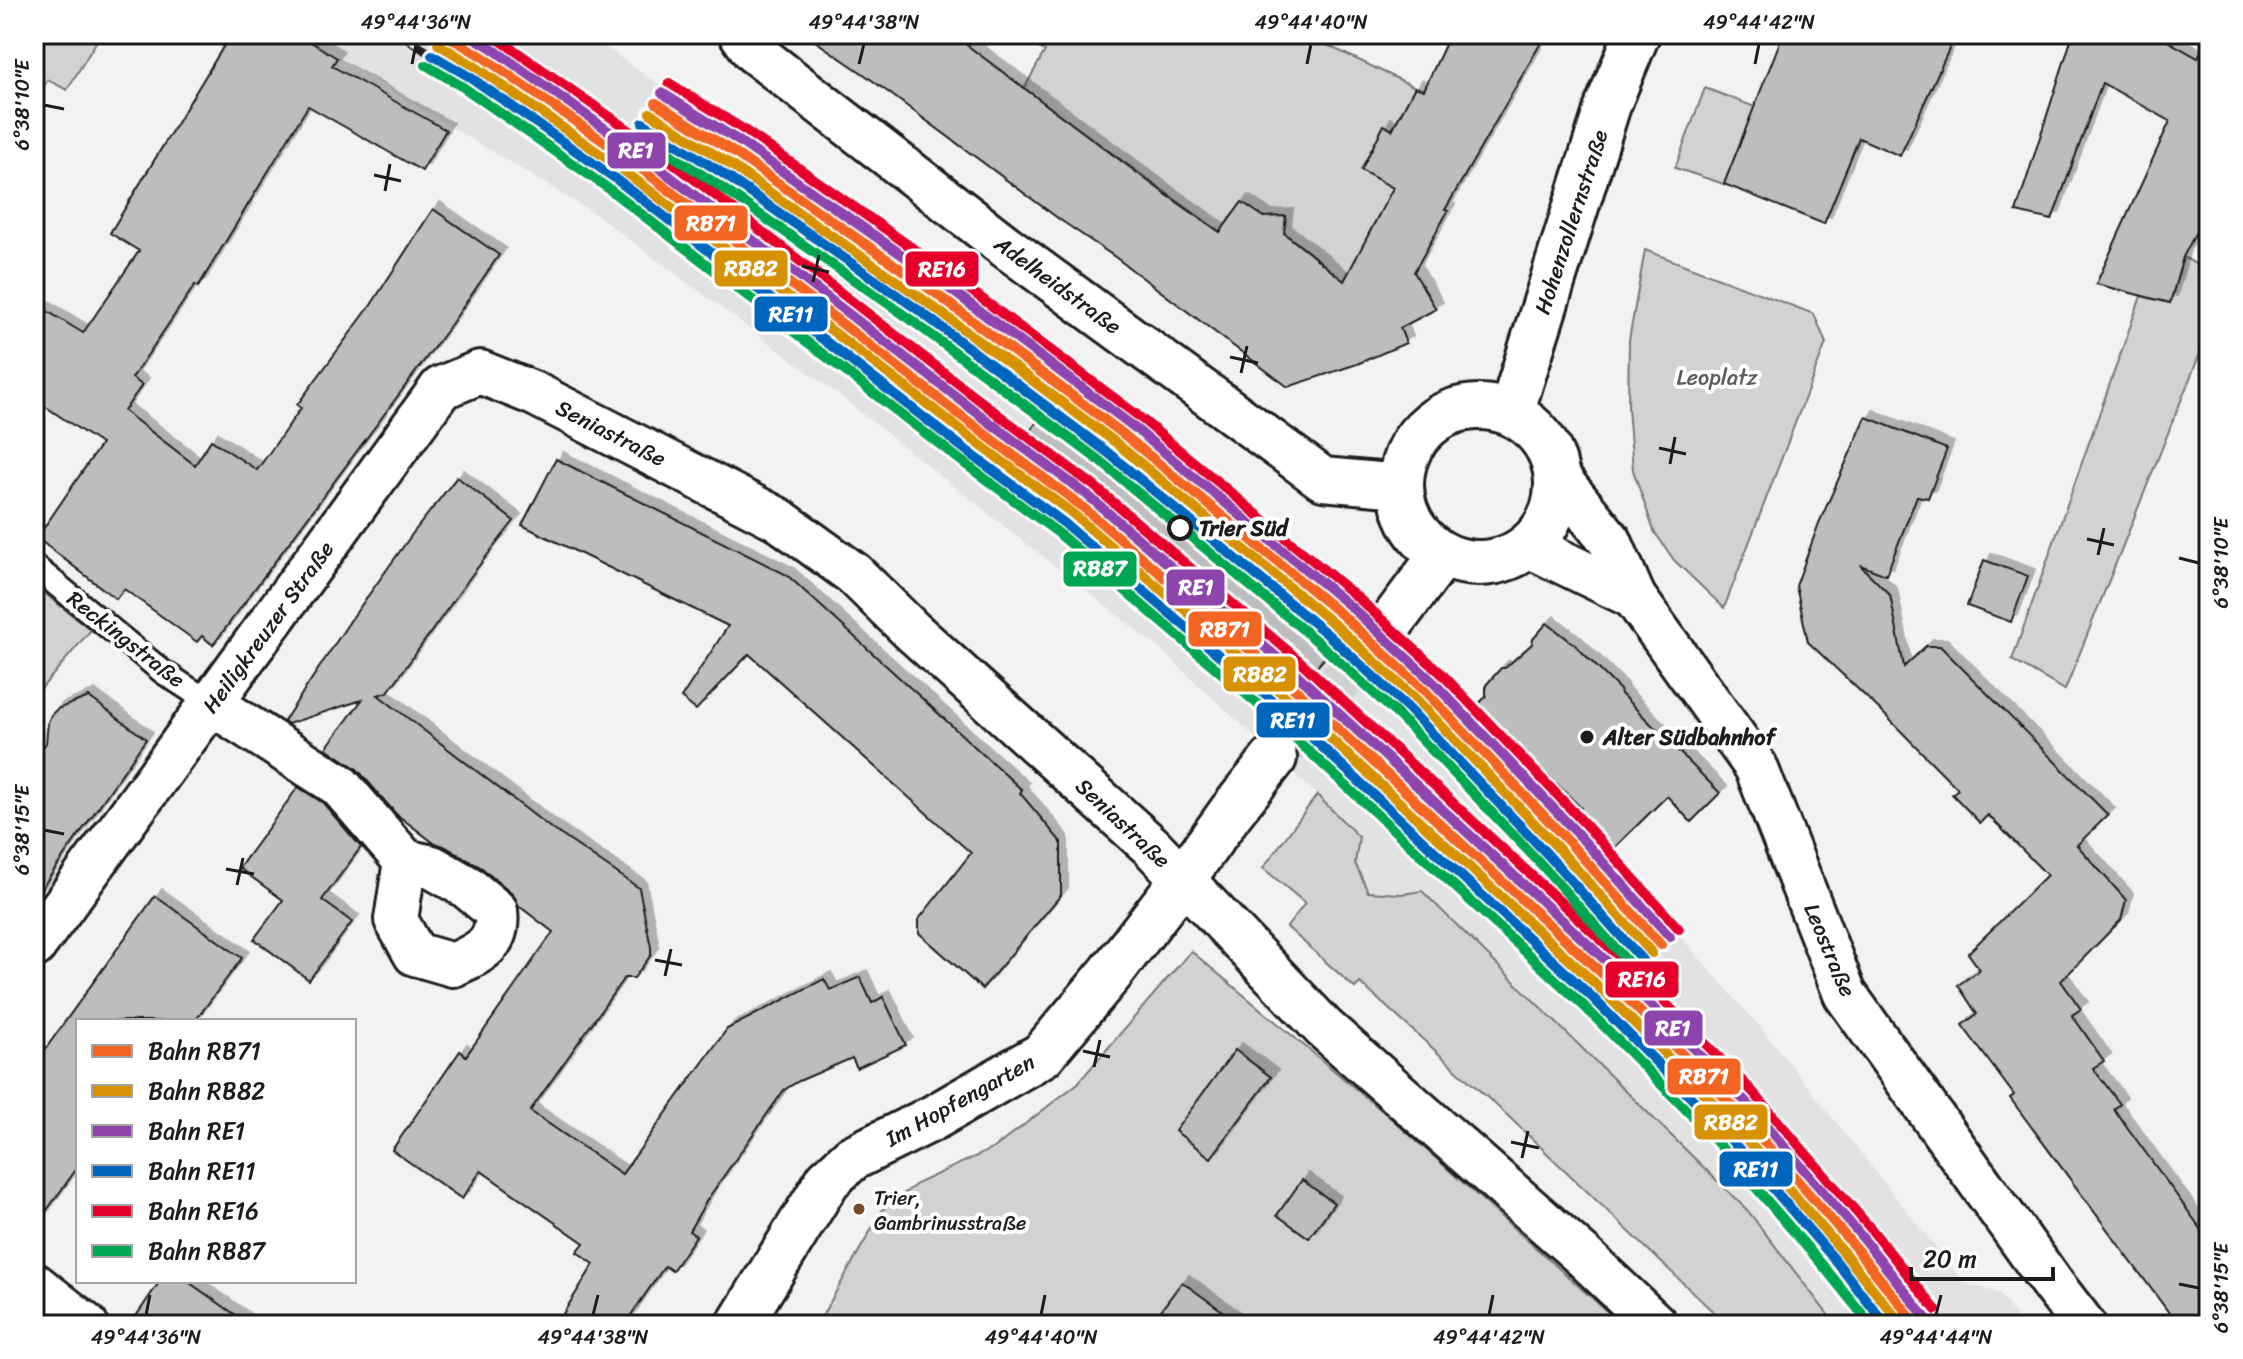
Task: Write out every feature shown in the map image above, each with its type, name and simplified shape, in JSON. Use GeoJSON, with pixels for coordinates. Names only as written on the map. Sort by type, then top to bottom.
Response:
{"type":"FeatureCollection","features":[{"type":"Feature","properties":{"kind":"street","name":"Adelheidstraße"},"geometry":{"type":"LineString","coordinates":[[741,34],[753,51],[1005,246],[1323,479],[1400,486]]}},
{"type":"Feature","properties":{"kind":"street","name":"Hohenzollernstraße"},"geometry":{"type":"LineString","coordinates":[[1511,413],[1612,92],[1637,34]]}},
{"type":"Feature","properties":{"kind":"street","name":"Heiligkreuzer Straße"},"geometry":{"type":"LineString","coordinates":[[34,946],[441,388],[480,372],[535,394]]}},
{"type":"Feature","properties":{"kind":"street","name":"Seniastraße"},"geometry":{"type":"LineString","coordinates":[[535,394],[778,519],[854,574],[911,630],[1151,846],[1324,1028],[1583,1256],[1656,1325]]}},
{"type":"Feature","properties":{"kind":"street"},"geometry":{"type":"LineString","coordinates":[[1486,406],[1511,413],[1534,428],[1550,450],[1557,476],[1556,503],[1546,526],[1529,546],[1509,558],[1486,564],[1463,562],[1442,555],[1424,542],[1403,507],[1400,486],[1404,460],[1416,436],[1436,419],[1460,408],[1486,406]]}},
{"type":"Feature","properties":{"kind":"street","name":"Leostraße"},"geometry":{"type":"LineString","coordinates":[[1557,476],[1610,541],[1634,597],[1756,767],[1845,994],[2084,1325]]}},
{"type":"Feature","properties":{"kind":"street","name":"Leostraße"},"geometry":{"type":"LineString","coordinates":[[1529,546],[1634,597]]}},
{"type":"Feature","properties":{"kind":"street"},"geometry":{"type":"LineString","coordinates":[[1391,623],[1442,555]]}},
{"type":"Feature","properties":{"kind":"street","name":"Reckingstraße"},"geometry":{"type":"LineString","coordinates":[[212,704],[339,785],[405,861]]}},
{"type":"Feature","properties":{"kind":"street","name":"Im Hopfengarten"},"geometry":{"type":"LineString","coordinates":[[739,1325],[828,1180],[852,1158],[945,1112],[1042,1055],[1110,974],[1274,758]]}},
{"type":"Feature","properties":{"kind":"street"},"geometry":{"type":"LineString","coordinates":[[34,1284],[86,1325]]}},
{"type":"Feature","properties":{"kind":"lane","name":"Reckingstraße"},"geometry":{"type":"LineString","coordinates":[[34,566],[163,672],[212,704]]}},
{"type":"Feature","properties":{"kind":"shaded area"},"geometry":{"type":"Polygon","coordinates":[[[298,34],[586,34],[974,300],[1154,435],[1351,600],[1608,854],[1767,1035],[1964,1283],[1999,1293],[2022,1325],[1836,1325],[1748,1211],[1422,891],[1401,894],[1368,892],[1325,802],[1160,649],[827,386],[595,214],[298,34]]]}},
{"type":"Feature","properties":{"kind":"green space"},"geometry":{"type":"Polygon","coordinates":[[[34,34],[101,34],[67,90],[48,80],[34,101],[34,34]]]}},
{"type":"Feature","properties":{"kind":"green space"},"geometry":{"type":"Polygon","coordinates":[[[1011,34],[1304,34],[1415,87],[1392,130],[1384,126],[1362,170],[1407,195],[1386,202],[1369,233],[1381,257],[1332,290],[1311,279],[1321,262],[1242,202],[1227,222],[1227,237],[1024,89],[1045,51],[1011,34]]]}},
{"type":"Feature","properties":{"kind":"green space"},"geometry":{"type":"Polygon","coordinates":[[[1705,88],[1755,107],[1724,184],[1675,168],[1705,88]]]}},
{"type":"Feature","properties":{"kind":"green space","name":"Leoplatz"},"geometry":{"type":"Polygon","coordinates":[[[1645,250],[1814,314],[1826,343],[1724,608],[1674,560],[1654,531],[1633,470],[1628,408],[1629,340],[1645,250]]]}},
{"type":"Feature","properties":{"kind":"green space"},"geometry":{"type":"Polygon","coordinates":[[[2183,257],[2209,271],[2209,331],[2065,690],[2012,660],[2141,296],[2170,303],[2183,257]]]}},
{"type":"Feature","properties":{"kind":"green space"},"geometry":{"type":"Polygon","coordinates":[[[34,585],[91,630],[34,697],[34,585]]]}},
{"type":"Feature","properties":{"kind":"green space"},"geometry":{"type":"Polygon","coordinates":[[[1317,795],[1359,837],[1355,863],[1368,892],[1401,894],[1422,891],[1748,1211],[1836,1325],[1727,1325],[1508,1116],[1360,983],[1355,988],[1287,927],[1305,903],[1263,868],[1317,795]]]}},
{"type":"Feature","properties":{"kind":"green space"},"geometry":{"type":"Polygon","coordinates":[[[1191,951],[1393,1120],[1622,1325],[817,1325],[883,1209],[918,1183],[994,1148],[1078,1083],[1191,951]]]}},
{"type":"Feature","properties":{"kind":"building"},"geometry":{"type":"Polygon","coordinates":[[[231,34],[298,34],[337,58],[332,66],[446,130],[422,171],[308,106],[198,287],[195,285],[132,378],[142,385],[124,411],[195,465],[211,440],[257,470],[301,408],[297,405],[371,305],[433,209],[499,255],[213,645],[202,636],[197,642],[124,589],[116,599],[37,538],[101,444],[34,399],[34,303],[83,333],[139,251],[110,233],[231,34]]]}},
{"type":"Feature","properties":{"kind":"building"},"geometry":{"type":"Polygon","coordinates":[[[805,34],[952,34],[1220,232],[1242,202],[1264,217],[1286,216],[1284,233],[1344,281],[1393,188],[1361,170],[1384,125],[1392,130],[1415,87],[1424,90],[1450,34],[1546,34],[1445,210],[1448,211],[1414,272],[1436,309],[1400,328],[1406,343],[1357,364],[1288,387],[1115,257],[805,34]]]}},
{"type":"Feature","properties":{"kind":"building"},"geometry":{"type":"Polygon","coordinates":[[[1783,34],[1956,34],[1900,156],[1859,138],[1824,224],[1724,184],[1783,34]]]}},
{"type":"Feature","properties":{"kind":"building"},"geometry":{"type":"Polygon","coordinates":[[[2073,34],[2155,34],[2198,58],[2209,34],[2209,207],[2183,257],[2170,303],[2096,284],[2170,121],[2102,83],[2052,220],[2016,212],[2073,34]]]}},
{"type":"Feature","properties":{"kind":"building"},"geometry":{"type":"Polygon","coordinates":[[[1051,404],[1338,642],[1307,678],[1020,444],[1051,404]]]}},
{"type":"Feature","properties":{"kind":"building"},"geometry":{"type":"Polygon","coordinates":[[[1866,417],[1947,449],[1928,498],[1917,496],[1886,575],[1860,565],[1890,595],[1904,667],[1926,646],[1940,646],[2108,815],[2077,845],[2126,900],[2121,920],[2061,981],[2081,1009],[2072,1015],[2104,1061],[2093,1068],[2120,1104],[2114,1109],[2209,1240],[2209,1325],[2178,1325],[2010,1098],[2014,1095],[1962,1025],[1977,1014],[1958,985],[1980,970],[1968,953],[2047,875],[1988,815],[1980,823],[1952,794],[1958,789],[1808,642],[1796,586],[1819,523],[1866,417]]]}},
{"type":"Feature","properties":{"kind":"building"},"geometry":{"type":"Polygon","coordinates":[[[556,459],[787,575],[1022,790],[1020,793],[1061,842],[1061,895],[982,989],[919,933],[919,919],[971,853],[749,654],[696,710],[681,698],[728,626],[522,525],[556,459]]]}},
{"type":"Feature","properties":{"kind":"building"},"geometry":{"type":"Polygon","coordinates":[[[457,477],[514,521],[388,692],[378,695],[548,826],[639,888],[651,947],[651,955],[634,978],[624,978],[530,1111],[622,1174],[727,1029],[824,979],[830,990],[860,977],[872,1003],[883,997],[906,1045],[857,1068],[852,1058],[784,1090],[707,1200],[689,1231],[696,1236],[672,1271],[665,1266],[624,1325],[556,1325],[594,1264],[577,1252],[584,1243],[481,1171],[462,1199],[392,1150],[460,1051],[466,1056],[553,932],[519,906],[512,893],[482,868],[434,843],[396,814],[357,769],[326,748],[362,700],[288,724],[284,721],[350,621],[457,477]]]}},
{"type":"Feature","properties":{"kind":"building"},"geometry":{"type":"Polygon","coordinates":[[[1984,560],[2028,576],[2011,622],[1967,606],[1984,560]]]}},
{"type":"Feature","properties":{"kind":"building","name":"Alter Südbahnhof"},"geometry":{"type":"Polygon","coordinates":[[[1547,623],[1574,644],[1720,793],[1691,822],[1667,796],[1608,854],[1572,817],[1581,808],[1478,705],[1486,696],[1486,685],[1501,668],[1505,668],[1532,644],[1547,623]]]}},
{"type":"Feature","properties":{"kind":"building"},"geometry":{"type":"Polygon","coordinates":[[[89,697],[146,739],[34,899],[34,759],[46,743],[51,715],[57,709],[89,697]]]}},
{"type":"Feature","properties":{"kind":"building"},"geometry":{"type":"Polygon","coordinates":[[[298,787],[323,803],[361,847],[322,900],[352,922],[309,980],[254,939],[283,900],[239,868],[298,787]]]}},
{"type":"Feature","properties":{"kind":"building"},"geometry":{"type":"Polygon","coordinates":[[[155,896],[242,958],[196,1019],[76,1019],[76,1170],[34,1228],[34,1065],[155,896]]]}},
{"type":"Feature","properties":{"kind":"building"},"geometry":{"type":"Polygon","coordinates":[[[1235,1050],[1271,1077],[1211,1158],[1175,1131],[1235,1050]]]}},
{"type":"Feature","properties":{"kind":"building"},"geometry":{"type":"Polygon","coordinates":[[[1302,1180],[1334,1203],[1309,1238],[1277,1215],[1302,1180]]]}},
{"type":"Feature","properties":{"kind":"building"},"geometry":{"type":"Polygon","coordinates":[[[1182,1282],[1242,1325],[1150,1325],[1182,1282]]]}},
{"type":"Feature","properties":{"kind":"building"},"geometry":{"type":"Polygon","coordinates":[[[159,1283],[190,1283],[250,1325],[130,1325],[159,1283]]]}},
{"type":"Feature","properties":{"kind":"tunnel"},"geometry":{"type":"LineString","coordinates":[[1274,758],[1391,623]]}},
{"type":"Feature","properties":{"kind":"railway"},"geometry":{"type":"LineString","coordinates":[[402,34],[615,185],[1078,550],[1265,703],[1590,1003],[1713,1130],[1879,1325]]}},
{"type":"Feature","properties":{"kind":"rail line","name":"RB71"},"geometry":{"type":"LineString","coordinates":[[444,34],[483,57],[630,160],[1079,504],[1285,680],[1609,980],[1736,1109],[1917,1325]]}},
{"type":"Feature","properties":{"kind":"rail line","name":"RE1"},"geometry":{"type":"LineString","coordinates":[[468,34],[637,151],[1086,494],[1293,671],[1617,971],[1745,1101],[1862,1237],[1926,1318]]}},
{"type":"Feature","properties":{"kind":"rail line","name":"RE16"},"geometry":{"type":"LineString","coordinates":[[491,34],[645,141],[1093,485],[1301,662],[1625,962],[1753,1092],[1936,1310]]}},
{"type":"Feature","properties":{"kind":"rail line","name":"RB82"},"geometry":{"type":"LineString","coordinates":[[438,44],[623,170],[1072,513],[1277,689],[1601,989],[1727,1117],[1902,1325]]}},
{"type":"Feature","properties":{"kind":"rail line","name":"RE11"},"geometry":{"type":"LineString","coordinates":[[432,55],[470,77],[616,179],[1064,523],[1269,698],[1592,997],[1718,1125],[1835,1260],[1886,1325]]}},
{"type":"Feature","properties":{"kind":"rail line","name":"RB87"},"geometry":{"type":"LineString","coordinates":[[426,65],[463,87],[609,189],[1057,532],[1261,707],[1584,1006],[1709,1133],[1871,1325]]}},
{"type":"Feature","properties":{"kind":"rail line","name":"RE16"},"geometry":{"type":"LineString","coordinates":[[669,83],[746,131],[945,271],[1137,415],[1358,598],[1442,674],[1583,822],[1679,929]]}},
{"type":"Feature","properties":{"kind":"rail line","name":"RE1"},"geometry":{"type":"LineString","coordinates":[[662,93],[739,141],[938,280],[1130,424],[1351,607],[1434,683],[1575,831],[1670,937]]}},
{"type":"Feature","properties":{"kind":"rail line","name":"RB71"},"geometry":{"type":"LineString","coordinates":[[656,103],[732,151],[931,290],[1122,433],[1343,616],[1425,691],[1566,839],[1661,945]]}},
{"type":"Feature","properties":{"kind":"rail line","name":"RB82"},"geometry":{"type":"LineString","coordinates":[[650,113],[725,161],[924,300],[1115,442],[1335,625],[1417,700],[1557,847],[1652,953]]}},
{"type":"Feature","properties":{"kind":"rail line","name":"RE11"},"geometry":{"type":"LineString","coordinates":[[643,123],[719,171],[917,309],[1107,452],[1327,634],[1408,708],[1548,855],[1643,961]]}},
{"type":"Feature","properties":{"kind":"rail line","name":"RB87"},"geometry":{"type":"LineString","coordinates":[[637,133],[712,181],[910,319],[1100,461],[1319,643],[1400,717],[1540,863],[1634,969]]}},
{"type":"Feature","properties":{"kind":"place","name":"Trier Süd"},"geometry":{"type":"Point","coordinates":[1180,528]}},
{"type":"Feature","properties":{"kind":"place","name":"Alter Südbahnhof"},"geometry":{"type":"Point","coordinates":[1587,737]}},
{"type":"Feature","properties":{"kind":"place","name":"Trier, Gambrinusstraße"},"geometry":{"type":"Point","coordinates":[859,1209]}}]}
